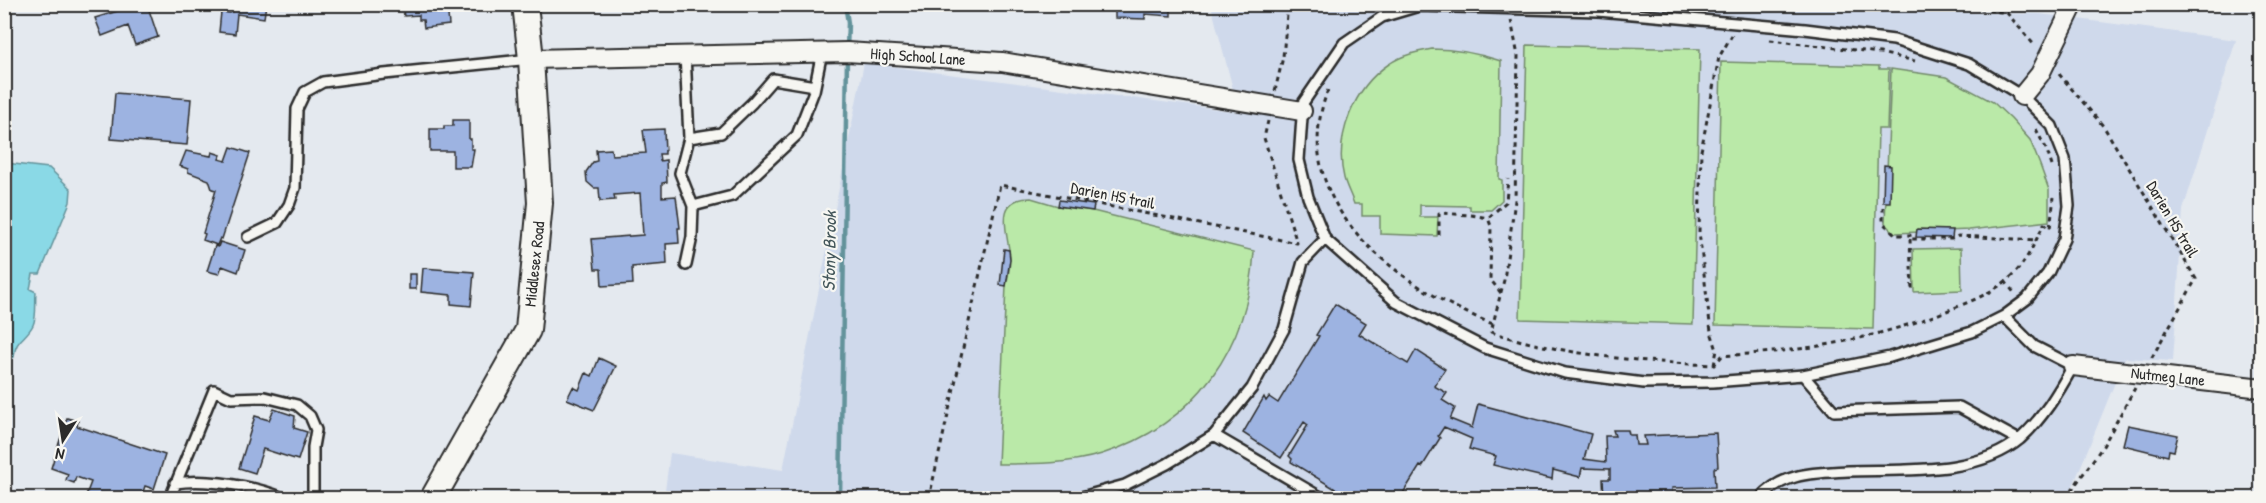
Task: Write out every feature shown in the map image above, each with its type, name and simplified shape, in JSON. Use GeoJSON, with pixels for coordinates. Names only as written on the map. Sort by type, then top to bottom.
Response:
{"type":"FeatureCollection","features":[{"type":"Feature","properties":{"kind":"main road","name":"Middlesex Road"},"geometry":{"type":"LineString","coordinates":[[433,498],[528,330],[540,203],[531,59],[525,4]]}},
{"type":"Feature","properties":{"kind":"street"},"geometry":{"type":"LineString","coordinates":[[2022,96],[2040,74],[2074,4]]}},
{"type":"Feature","properties":{"kind":"street","name":"High School Lane"},"geometry":{"type":"LineString","coordinates":[[531,59],[847,52],[1002,62],[1302,111]]}},
{"type":"Feature","properties":{"kind":"street","name":"Nutmeg Lane"},"geometry":{"type":"LineString","coordinates":[[2073,366],[2262,388]]}},
{"type":"Feature","properties":{"kind":"lane"},"geometry":{"type":"LineString","coordinates":[[1419,6],[1598,11],[1804,29],[1894,40],[1969,64],[2022,96],[2052,126],[2065,159],[2069,206],[2064,239],[2048,273],[2027,299],[2004,316],[1972,332],[1890,357],[1803,375],[1713,382],[1644,383],[1565,373],[1485,348],[1396,302],[1325,240],[1308,197],[1299,160],[1303,103],[1344,43],[1382,17],[1419,6]]}},
{"type":"Feature","properties":{"kind":"lane"},"geometry":{"type":"LineString","coordinates":[[693,206],[732,196],[797,135],[815,86],[822,52]]}},
{"type":"Feature","properties":{"kind":"lane"},"geometry":{"type":"LineString","coordinates":[[685,54],[689,138],[680,173],[693,206],[692,237],[686,265]]}},
{"type":"Feature","properties":{"kind":"lane"},"geometry":{"type":"LineString","coordinates":[[248,237],[277,223],[289,205],[295,188],[297,110],[305,92],[323,82],[531,59]]}},
{"type":"Feature","properties":{"kind":"lane"},"geometry":{"type":"LineString","coordinates":[[689,138],[721,134],[753,103],[773,79],[815,86]]}},
{"type":"Feature","properties":{"kind":"lane"},"geometry":{"type":"LineString","coordinates":[[1078,498],[1125,485],[1167,464],[1214,435],[1252,388],[1284,329],[1303,262],[1325,240]]}},
{"type":"Feature","properties":{"kind":"lane"},"geometry":{"type":"LineString","coordinates":[[1761,498],[1770,487],[1804,473],[1953,467],[1987,459],[2019,440],[2051,406],[2073,366],[2034,346],[2004,316]]}},
{"type":"Feature","properties":{"kind":"lane"},"geometry":{"type":"LineString","coordinates":[[1803,375],[1834,411],[1959,407],[2019,440]]}},
{"type":"Feature","properties":{"kind":"lane"},"geometry":{"type":"LineString","coordinates":[[170,498],[214,390],[231,398],[265,397],[297,405],[310,416],[316,430],[313,447],[313,498]]}},
{"type":"Feature","properties":{"kind":"lane"},"geometry":{"type":"LineString","coordinates":[[1214,435],[1322,498]]}},
{"type":"Feature","properties":{"kind":"lane"},"geometry":{"type":"LineString","coordinates":[[175,483],[195,480],[225,484],[283,498]]}},
{"type":"Feature","properties":{"kind":"path","name":"Darien HS trail"},"geometry":{"type":"LineString","coordinates":[[928,498],[1000,185],[1297,243],[1264,138],[1284,57],[1288,4]]}},
{"type":"Feature","properties":{"kind":"path","name":"Darien HS trail"},"geometry":{"type":"LineString","coordinates":[[1953,4],[2007,13],[2104,127],[2196,279],[2103,446],[2066,498]]}},
{"type":"Feature","properties":{"kind":"path"},"geometry":{"type":"LineString","coordinates":[[1501,20],[1511,20],[1518,56],[1515,200],[1501,293],[1491,332],[1528,344],[1571,353],[1655,363],[1714,365]]}},
{"type":"Feature","properties":{"kind":"path"},"geometry":{"type":"LineString","coordinates":[[1712,373],[1717,350],[1711,332],[1699,232],[1701,152],[1719,57],[1732,35],[1720,34]]}},
{"type":"Feature","properties":{"kind":"path"},"geometry":{"type":"LineString","coordinates":[[1766,39],[1880,53],[1918,62]]}},
{"type":"Feature","properties":{"kind":"path"},"geometry":{"type":"LineString","coordinates":[[1329,87],[1318,128],[1318,149],[1332,199],[1345,221],[1376,254],[1410,281],[1441,300],[1493,324]]}},
{"type":"Feature","properties":{"kind":"path"},"geometry":{"type":"LineString","coordinates":[[2035,127],[2053,170]]}},
{"type":"Feature","properties":{"kind":"path"},"geometry":{"type":"LineString","coordinates":[[1488,218],[1506,202],[1508,179]]}},
{"type":"Feature","properties":{"kind":"path"},"geometry":{"type":"LineString","coordinates":[[1714,365],[1722,356],[1792,350],[1878,333],[1929,318],[1984,296],[2013,274],[2029,255],[2044,224],[2050,228],[2054,214],[2055,190]]}},
{"type":"Feature","properties":{"kind":"path"},"geometry":{"type":"LineString","coordinates":[[1883,207],[1883,223],[1896,236],[2037,240]]}},
{"type":"Feature","properties":{"kind":"path"},"geometry":{"type":"LineString","coordinates":[[1438,235],[1439,213],[1471,214],[1488,218]]}},
{"type":"Feature","properties":{"kind":"path"},"geometry":{"type":"LineString","coordinates":[[1488,218],[1491,226],[1490,279],[1501,293]]}},
{"type":"Feature","properties":{"kind":"path"},"geometry":{"type":"LineString","coordinates":[[1910,238],[1912,292]]}},
{"type":"Feature","properties":{"kind":"path"},"geometry":{"type":"LineString","coordinates":[[2005,281],[2016,295]]}},
{"type":"Feature","properties":{"kind":"shaded area"},"geometry":{"type":"Polygon","coordinates":[[[1870,4],[1949,12],[2040,14],[2236,40],[2183,210],[2173,361],[2125,358],[2068,498],[664,498],[670,453],[783,470],[864,63],[1239,112],[1211,5],[1870,4]]]}},
{"type":"Feature","properties":{"kind":"green space"},"geometry":{"type":"Polygon","coordinates":[[[1527,45],[1700,49],[1693,324],[1520,319],[1527,45]]]}},
{"type":"Feature","properties":{"kind":"green space"},"geometry":{"type":"Polygon","coordinates":[[[1432,49],[1467,52],[1501,61],[1499,179],[1502,180],[1502,200],[1491,210],[1470,210],[1470,206],[1420,205],[1420,217],[1438,217],[1437,236],[1380,234],[1380,216],[1362,216],[1362,204],[1354,204],[1345,181],[1342,146],[1345,130],[1357,99],[1377,74],[1399,58],[1432,49]]]}},
{"type":"Feature","properties":{"kind":"green space"},"geometry":{"type":"Polygon","coordinates":[[[1721,62],[1879,66],[1879,69],[1889,69],[1887,129],[1878,129],[1873,329],[1715,325],[1721,62]]]}},
{"type":"Feature","properties":{"kind":"green space"},"geometry":{"type":"Polygon","coordinates":[[[1891,69],[1946,77],[1993,102],[2011,119],[2030,140],[2040,165],[2049,190],[2049,221],[1969,230],[1895,233],[1885,223],[1891,69]]]}},
{"type":"Feature","properties":{"kind":"green space"},"geometry":{"type":"Polygon","coordinates":[[[1031,198],[1254,251],[1250,286],[1241,319],[1228,350],[1211,377],[1190,402],[1165,423],[1135,441],[1102,454],[1051,463],[998,464],[1006,286],[1010,261],[1005,219],[1011,204],[1031,198]]]}},
{"type":"Feature","properties":{"kind":"green space"},"geometry":{"type":"Polygon","coordinates":[[[1961,248],[1962,290],[1914,292],[1913,249],[1961,248]]]}},
{"type":"Feature","properties":{"kind":"water"},"geometry":{"type":"Polygon","coordinates":[[[5,163],[49,168],[71,189],[70,202],[40,274],[33,274],[30,289],[36,292],[33,325],[16,346],[14,357],[5,361],[5,163]]]}},
{"type":"Feature","properties":{"kind":"building"},"geometry":{"type":"Polygon","coordinates":[[[119,4],[147,4],[158,37],[135,45],[128,26],[102,36],[95,18],[121,10],[119,4]]]}},
{"type":"Feature","properties":{"kind":"building"},"geometry":{"type":"Polygon","coordinates":[[[233,4],[266,4],[264,18],[237,14],[235,34],[219,32],[221,12],[233,11],[233,4]]]}},
{"type":"Feature","properties":{"kind":"building"},"geometry":{"type":"Polygon","coordinates":[[[402,4],[447,4],[449,25],[424,28],[423,20],[419,20],[419,15],[404,16],[402,4]]]}},
{"type":"Feature","properties":{"kind":"building"},"geometry":{"type":"Polygon","coordinates":[[[1115,4],[1171,4],[1171,16],[1145,14],[1145,19],[1115,18],[1115,4]]]}},
{"type":"Feature","properties":{"kind":"building"},"geometry":{"type":"Polygon","coordinates":[[[115,93],[191,99],[187,145],[111,139],[115,93]]]}},
{"type":"Feature","properties":{"kind":"building"},"geometry":{"type":"Polygon","coordinates":[[[453,120],[469,120],[469,139],[471,139],[471,149],[474,149],[471,167],[453,167],[453,151],[430,151],[430,129],[444,129],[444,126],[453,126],[453,120]]]}},
{"type":"Feature","properties":{"kind":"building"},"geometry":{"type":"Polygon","coordinates":[[[664,129],[665,154],[659,154],[660,161],[666,160],[667,182],[662,183],[662,197],[676,196],[680,228],[678,228],[679,243],[666,244],[667,264],[632,267],[633,284],[602,286],[601,269],[595,269],[592,239],[643,235],[640,193],[614,195],[615,200],[600,201],[599,188],[594,188],[587,182],[586,172],[593,162],[597,161],[596,150],[611,149],[612,155],[646,153],[643,130],[664,129]]]}},
{"type":"Feature","properties":{"kind":"building"},"geometry":{"type":"Polygon","coordinates":[[[231,147],[250,153],[222,239],[220,238],[217,245],[203,240],[216,190],[212,189],[209,180],[188,172],[188,169],[180,166],[186,151],[211,156],[212,152],[221,155],[219,159],[226,161],[231,147]]]}},
{"type":"Feature","properties":{"kind":"building"},"geometry":{"type":"Polygon","coordinates":[[[1884,165],[1891,166],[1890,202],[1883,202],[1884,165]]]}},
{"type":"Feature","properties":{"kind":"building"},"geometry":{"type":"Polygon","coordinates":[[[1059,200],[1094,205],[1093,211],[1058,206],[1059,200]]]}},
{"type":"Feature","properties":{"kind":"building"},"geometry":{"type":"Polygon","coordinates":[[[1917,229],[1953,230],[1952,238],[1916,237],[1917,229]]]}},
{"type":"Feature","properties":{"kind":"building"},"geometry":{"type":"Polygon","coordinates":[[[220,242],[245,250],[238,272],[222,266],[219,274],[207,271],[215,246],[218,247],[220,242]]]}},
{"type":"Feature","properties":{"kind":"building"},"geometry":{"type":"Polygon","coordinates":[[[1004,249],[1009,250],[1010,259],[1006,286],[1000,285],[1004,249]]]}},
{"type":"Feature","properties":{"kind":"building"},"geometry":{"type":"Polygon","coordinates":[[[423,268],[474,272],[471,306],[451,304],[451,295],[421,292],[423,268]]]}},
{"type":"Feature","properties":{"kind":"building"},"geometry":{"type":"Polygon","coordinates":[[[409,274],[416,274],[416,289],[409,289],[409,274]]]}},
{"type":"Feature","properties":{"kind":"building"},"geometry":{"type":"Polygon","coordinates":[[[1335,304],[1366,323],[1359,334],[1408,364],[1416,350],[1445,369],[1434,386],[1447,393],[1442,400],[1455,408],[1450,419],[1472,428],[1478,404],[1591,434],[1584,459],[1606,462],[1605,436],[1615,436],[1613,430],[1628,430],[1629,435],[1635,435],[1636,445],[1646,445],[1644,436],[1716,433],[1718,467],[1714,468],[1715,487],[1672,488],[1673,498],[1604,498],[1603,479],[1610,479],[1610,469],[1582,468],[1580,477],[1553,470],[1552,479],[1493,465],[1496,456],[1469,449],[1472,439],[1444,427],[1438,436],[1440,438],[1400,498],[1350,498],[1291,462],[1292,459],[1289,456],[1308,425],[1304,422],[1281,458],[1243,433],[1264,397],[1266,401],[1269,397],[1278,403],[1319,336],[1316,335],[1335,304]]]}},
{"type":"Feature","properties":{"kind":"building"},"geometry":{"type":"Polygon","coordinates":[[[599,358],[616,366],[594,410],[567,399],[573,387],[579,390],[586,373],[592,376],[599,358]]]}},
{"type":"Feature","properties":{"kind":"building"},"geometry":{"type":"Polygon","coordinates":[[[274,409],[295,416],[294,428],[307,432],[298,460],[263,449],[255,473],[239,468],[255,416],[269,420],[274,409]]]}},
{"type":"Feature","properties":{"kind":"building"},"geometry":{"type":"Polygon","coordinates":[[[67,418],[78,421],[77,426],[165,455],[154,489],[145,486],[141,498],[85,498],[91,482],[76,477],[74,483],[66,480],[68,474],[51,468],[67,418]]]}},
{"type":"Feature","properties":{"kind":"building"},"geometry":{"type":"Polygon","coordinates":[[[2128,425],[2178,435],[2174,451],[2169,450],[2168,456],[2123,445],[2128,425]]]}},
{"type":"Feature","properties":{"kind":"waterway","name":"Stony Brook"},"geometry":{"type":"LineString","coordinates":[[845,4],[848,23],[847,49]]}},
{"type":"Feature","properties":{"kind":"waterway","name":"Stony Brook"},"geometry":{"type":"LineString","coordinates":[[840,498],[847,57]]}}]}
